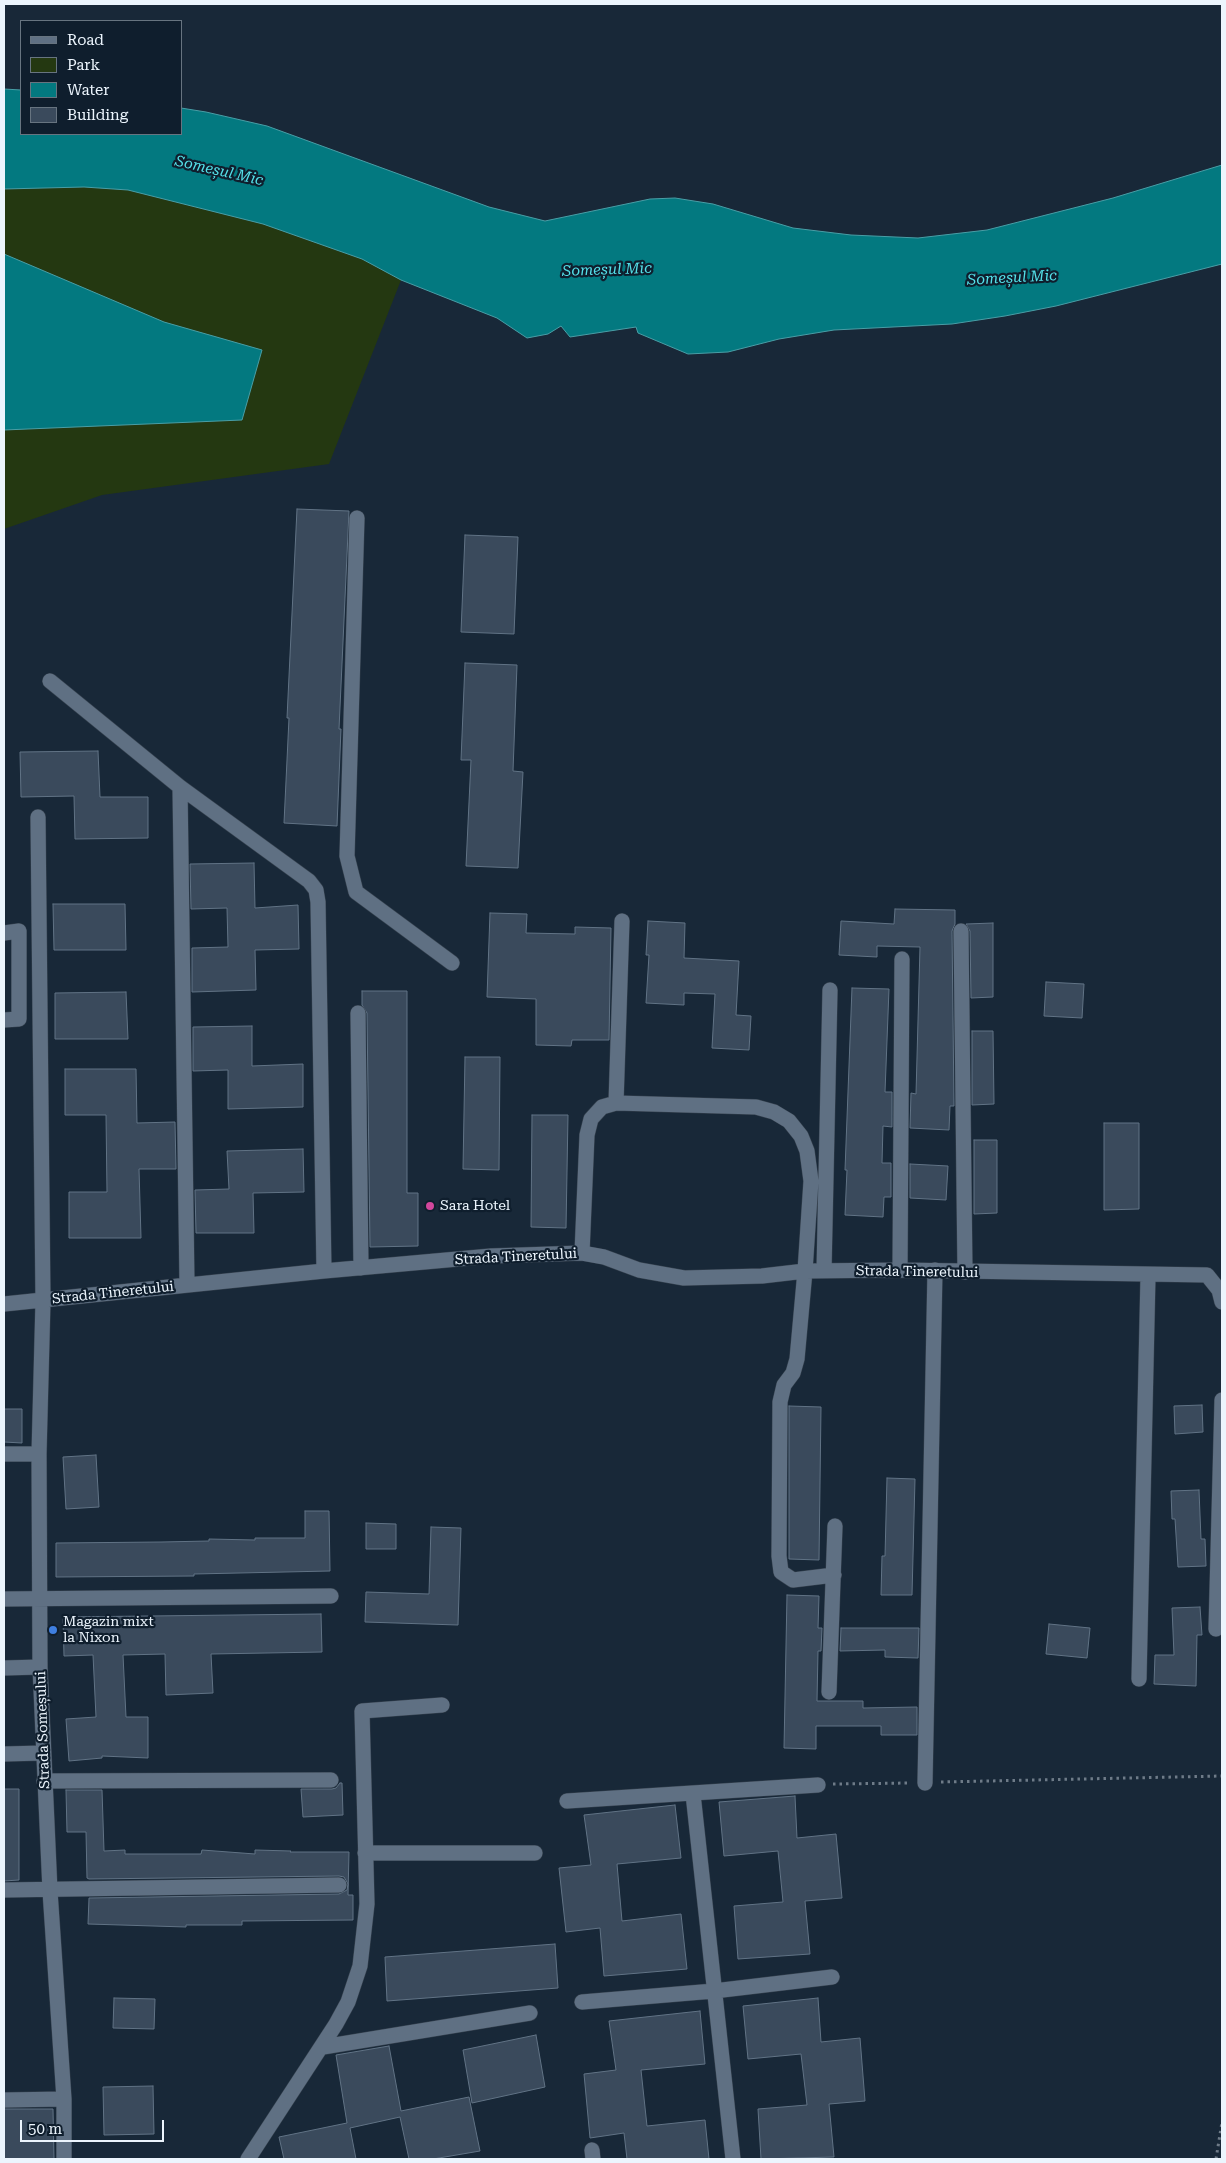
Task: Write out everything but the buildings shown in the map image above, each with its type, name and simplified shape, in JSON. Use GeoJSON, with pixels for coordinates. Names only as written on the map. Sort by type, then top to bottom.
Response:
{"type":"FeatureCollection","features":[{"type":"Feature","properties":{"kind":"street"},"geometry":{"type":"LineString","coordinates":[[357,518],[348,856],[356,892],[452,963]]}},
{"type":"Feature","properties":{"kind":"street"},"geometry":{"type":"LineString","coordinates":[[50,681],[180,787],[309,880],[316,890],[319,912],[324,1270]]}},
{"type":"Feature","properties":{"kind":"street"},"geometry":{"type":"LineString","coordinates":[[180,787],[187,1284]]}},
{"type":"Feature","properties":{"kind":"street","name":"Strada Someșului"},"geometry":{"type":"LineString","coordinates":[[38,817],[43,1301],[39,1454],[40,1667],[50,1891],[64,2099],[64,2159]]}},
{"type":"Feature","properties":{"kind":"street"},"geometry":{"type":"LineString","coordinates":[[616,1103],[622,921]]}},
{"type":"Feature","properties":{"kind":"street"},"geometry":{"type":"LineString","coordinates":[[4,932],[19,931],[19,1019],[4,1020]]}},
{"type":"Feature","properties":{"kind":"street"},"geometry":{"type":"LineString","coordinates":[[960,931],[964,1272]]}},
{"type":"Feature","properties":{"kind":"street"},"geometry":{"type":"LineString","coordinates":[[900,1270],[902,959]]}},
{"type":"Feature","properties":{"kind":"street"},"geometry":{"type":"LineString","coordinates":[[824,1271],[830,990]]}},
{"type":"Feature","properties":{"kind":"street"},"geometry":{"type":"LineString","coordinates":[[358,1013],[361,1268]]}},
{"type":"Feature","properties":{"kind":"street"},"geometry":{"type":"LineString","coordinates":[[582,1253],[587,1135],[591,1119],[602,1107],[616,1103],[756,1107],[774,1112],[789,1121],[801,1136],[807,1152],[810,1181],[805,1271],[797,1359],[793,1373],[784,1385],[780,1402],[779,1556],[781,1572],[794,1580],[834,1576]]}},
{"type":"Feature","properties":{"kind":"street","name":"Strada Tineretului"},"geometry":{"type":"LineString","coordinates":[[4,1304],[324,1270],[491,1256],[582,1253],[604,1257],[649,1272],[684,1278],[762,1276],[805,1271],[900,1270],[1088,1273],[1148,1276],[1207,1275],[1219,1290],[1222,1302]]}},
{"type":"Feature","properties":{"kind":"street"},"geometry":{"type":"LineString","coordinates":[[925,1783],[936,1270]]}},
{"type":"Feature","properties":{"kind":"street"},"geometry":{"type":"LineString","coordinates":[[1140,1679],[1148,1276]]}},
{"type":"Feature","properties":{"kind":"street"},"geometry":{"type":"LineString","coordinates":[[1216,1629],[1222,1400]]}},
{"type":"Feature","properties":{"kind":"street"},"geometry":{"type":"LineString","coordinates":[[4,1454],[39,1454]]}},
{"type":"Feature","properties":{"kind":"street"},"geometry":{"type":"LineString","coordinates":[[830,1692],[835,1526]]}},
{"type":"Feature","properties":{"kind":"street"},"geometry":{"type":"LineString","coordinates":[[4,1599],[331,1596]]}},
{"type":"Feature","properties":{"kind":"street"},"geometry":{"type":"LineString","coordinates":[[4,1668],[40,1667]]}},
{"type":"Feature","properties":{"kind":"street"},"geometry":{"type":"LineString","coordinates":[[248,2159],[323,2047],[348,2002],[360,1966],[367,1904],[362,1711],[442,1705]]}},
{"type":"Feature","properties":{"kind":"street"},"geometry":{"type":"LineString","coordinates":[[4,1754],[43,1753]]}},
{"type":"Feature","properties":{"kind":"street"},"geometry":{"type":"LineString","coordinates":[[44,1780],[331,1780]]}},
{"type":"Feature","properties":{"kind":"street"},"geometry":{"type":"LineString","coordinates":[[567,1801],[818,1785]]}},
{"type":"Feature","properties":{"kind":"street"},"geometry":{"type":"LineString","coordinates":[[693,1794],[733,2159]]}},
{"type":"Feature","properties":{"kind":"street"},"geometry":{"type":"LineString","coordinates":[[365,1853],[535,1853]]}},
{"type":"Feature","properties":{"kind":"street"},"geometry":{"type":"LineString","coordinates":[[4,1890],[50,1891],[339,1885]]}},
{"type":"Feature","properties":{"kind":"street"},"geometry":{"type":"LineString","coordinates":[[582,2002],[714,1991],[832,1976]]}},
{"type":"Feature","properties":{"kind":"street"},"geometry":{"type":"LineString","coordinates":[[323,2047],[530,2013]]}},
{"type":"Feature","properties":{"kind":"street"},"geometry":{"type":"LineString","coordinates":[[4,2100],[64,2099]]}},
{"type":"Feature","properties":{"kind":"path"},"geometry":{"type":"LineString","coordinates":[[818,1785],[1222,1776]]}},
{"type":"Feature","properties":{"kind":"path"},"geometry":{"type":"LineString","coordinates":[[1216,2159],[1222,2122]]}},
{"type":"Feature","properties":{"kind":"green space"},"geometry":{"type":"Polygon","coordinates":[[[84,187],[128,190],[263,224],[362,259],[401,280],[329,464],[102,495],[4,529],[4,189],[84,187]]]}},
{"type":"Feature","properties":{"kind":"water","name":"Someșul Mic"},"geometry":{"type":"Polygon","coordinates":[[[4,89],[20,90],[20,135],[182,135],[182,108],[206,112],[267,126],[489,207],[545,221],[650,199],[675,198],[713,204],[793,228],[851,235],[918,238],[987,230],[1113,198],[1222,165],[1222,264],[1056,306],[1005,316],[952,324],[834,330],[779,339],[728,352],[688,354],[638,333],[636,327],[570,337],[561,326],[548,334],[527,338],[497,318],[401,280],[362,259],[263,224],[128,190],[84,187],[4,189],[4,89]]]}},
{"type":"Feature","properties":{"kind":"water"},"geometry":{"type":"Polygon","coordinates":[[[4,254],[164,322],[262,350],[242,420],[4,430],[4,254]]]}},
{"type":"Feature","properties":{"kind":"place","name":"Sara Hotel"},"geometry":{"type":"Point","coordinates":[430,1206]}},
{"type":"Feature","properties":{"kind":"place","name":"Magazin mixt la Nixon"},"geometry":{"type":"Point","coordinates":[53,1630]}}]}
